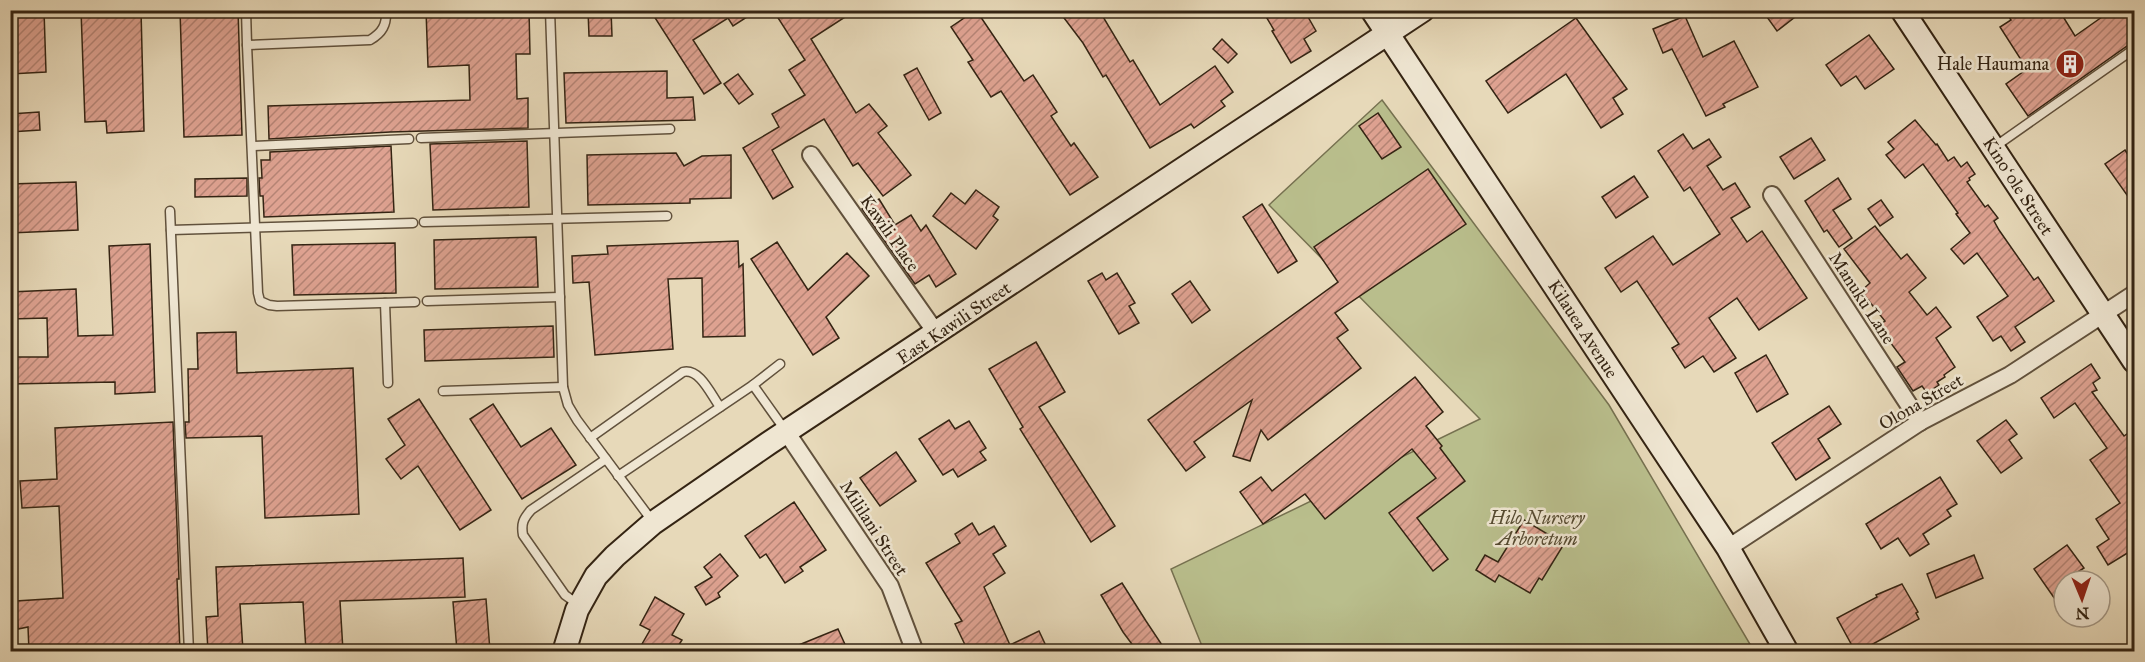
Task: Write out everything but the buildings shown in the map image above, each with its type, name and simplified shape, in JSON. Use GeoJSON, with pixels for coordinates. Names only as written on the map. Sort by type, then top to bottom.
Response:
{"type":"FeatureCollection","features":[{"type":"Feature","properties":{"kind":"street","name":"Kilauea Avenue"},"geometry":{"type":"LineString","coordinates":[[1372,10],[1728,548],[1787,651]]}},
{"type":"Feature","properties":{"kind":"street","name":"East Kawili Street"},"geometry":{"type":"LineString","coordinates":[[564,651],[579,606],[596,576],[653,523],[1423,10]]}},
{"type":"Feature","properties":{"kind":"street","name":"Kinoʻole Street"},"geometry":{"type":"LineString","coordinates":[[1902,10],[2134,361]]}},
{"type":"Feature","properties":{"kind":"street","name":"Kawili Place"},"geometry":{"type":"LineString","coordinates":[[811,155],[937,334]]}},
{"type":"Feature","properties":{"kind":"street","name":"Manuku Lane"},"geometry":{"type":"LineString","coordinates":[[1772,195],[1920,422]]}},
{"type":"Feature","properties":{"kind":"street","name":"Olona Street"},"geometry":{"type":"LineString","coordinates":[[1728,548],[1920,422],[2010,375],[2134,294]]}},
{"type":"Feature","properties":{"kind":"street","name":"Mililani Street"},"geometry":{"type":"LineString","coordinates":[[787,433],[890,586],[915,651]]}},
{"type":"Feature","properties":{"kind":"lane"},"geometry":{"type":"LineString","coordinates":[[246,10],[254,227],[260,301],[277,306],[415,302]]}},
{"type":"Feature","properties":{"kind":"lane"},"geometry":{"type":"LineString","coordinates":[[247,45],[370,40],[383,29],[386,10]]}},
{"type":"Feature","properties":{"kind":"lane"},"geometry":{"type":"LineString","coordinates":[[549,10],[563,387],[568,405],[653,523]]}},
{"type":"Feature","properties":{"kind":"lane"},"geometry":{"type":"LineString","coordinates":[[1993,148],[2134,49]]}},
{"type":"Feature","properties":{"kind":"lane"},"geometry":{"type":"LineString","coordinates":[[421,138],[670,129]]}},
{"type":"Feature","properties":{"kind":"lane"},"geometry":{"type":"LineString","coordinates":[[252,146],[409,139]]}},
{"type":"Feature","properties":{"kind":"lane"},"geometry":{"type":"LineString","coordinates":[[170,211],[189,651]]}},
{"type":"Feature","properties":{"kind":"lane"},"geometry":{"type":"LineString","coordinates":[[424,222],[667,216]]}},
{"type":"Feature","properties":{"kind":"lane"},"geometry":{"type":"LineString","coordinates":[[171,230],[413,223]]}},
{"type":"Feature","properties":{"kind":"lane"},"geometry":{"type":"LineString","coordinates":[[427,302],[560,297]]}},
{"type":"Feature","properties":{"kind":"lane"},"geometry":{"type":"LineString","coordinates":[[385,303],[388,383]]}},
{"type":"Feature","properties":{"kind":"lane"},"geometry":{"type":"LineString","coordinates":[[618,476],[753,385],[780,364]]}},
{"type":"Feature","properties":{"kind":"lane"},"geometry":{"type":"LineString","coordinates":[[590,438],[689,370],[696,373],[720,407]]}},
{"type":"Feature","properties":{"kind":"lane"},"geometry":{"type":"LineString","coordinates":[[753,385],[787,433]]}},
{"type":"Feature","properties":{"kind":"lane"},"geometry":{"type":"LineString","coordinates":[[442,392],[563,387]]}},
{"type":"Feature","properties":{"kind":"lane"},"geometry":{"type":"LineString","coordinates":[[579,606],[565,595],[523,535],[522,525],[524,518],[531,510],[606,459]]}},
{"type":"Feature","properties":{"kind":"green space","name":"Hilo Nursery Arboretum"},"geometry":{"type":"Polygon","coordinates":[[[1382,100],[1609,405],[1754,651],[1204,651],[1171,569],[1480,419],[1269,205],[1382,100]]]}},
{"type":"Feature","properties":{"kind":"place","name":"Hale Haumana"},"geometry":{"type":"Point","coordinates":[2070,64]}}]}
